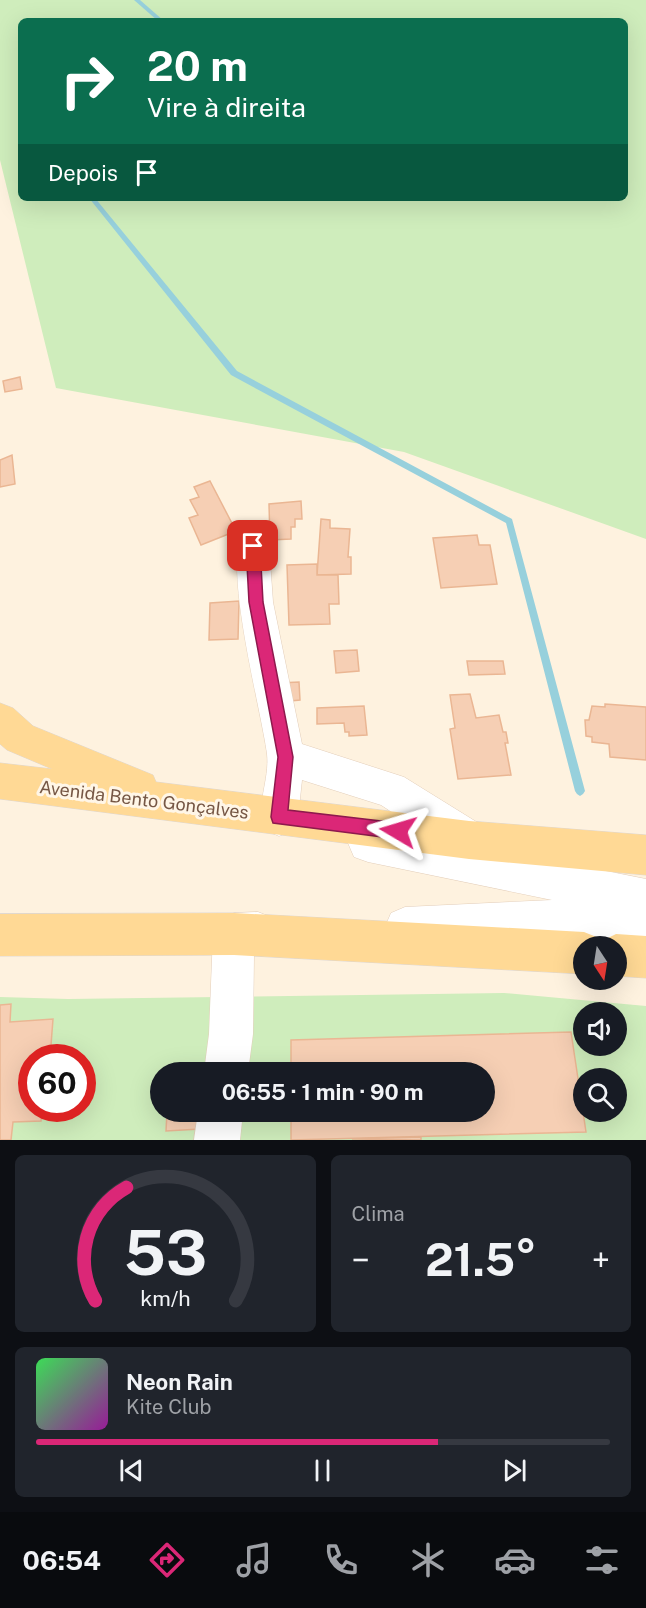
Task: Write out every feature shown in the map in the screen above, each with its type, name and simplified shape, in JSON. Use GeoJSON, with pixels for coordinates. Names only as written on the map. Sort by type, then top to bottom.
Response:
{"type":"FeatureCollection","features":[{"type":"Feature","properties":{"kind":"main road"},"geometry":{"type":"LineString","coordinates":[[0,720],[20,738],[181,806]]}},
{"type":"Feature","properties":{"kind":"main road","name":"Avenida Bento Gonçalves"},"geometry":{"type":"LineString","coordinates":[[0,781],[181,806],[469,840],[646,855]]}},
{"type":"Feature","properties":{"kind":"main road"},"geometry":{"type":"LineString","coordinates":[[0,935],[234,934],[573,952]]}},
{"type":"Feature","properties":{"kind":"main road"},"geometry":{"type":"LineString","coordinates":[[627,956],[646,957]]}},
{"type":"Feature","properties":{"kind":"lane"},"geometry":{"type":"LineString","coordinates":[[253,546],[256,602],[285,757],[279,817]]}},
{"type":"Feature","properties":{"kind":"lane"},"geometry":{"type":"LineString","coordinates":[[285,757],[392,790],[469,840]]}},
{"type":"Feature","properties":{"kind":"lane"},"geometry":{"type":"LineString","coordinates":[[181,806],[646,898]]}},
{"type":"Feature","properties":{"kind":"lane"},"geometry":{"type":"LineString","coordinates":[[227,1062],[231,1034],[234,934],[646,916]]}},
{"type":"Feature","properties":{"kind":"lane"},"geometry":{"type":"LineString","coordinates":[[217,1140],[220,1122]]}},
{"type":"Feature","properties":{"kind":"green space"},"geometry":{"type":"Polygon","coordinates":[[[0,0],[646,0],[646,539],[404,452],[56,388],[0,160],[0,0]]]}},
{"type":"Feature","properties":{"kind":"green space"},"geometry":{"type":"Polygon","coordinates":[[[504,993],[602,1002],[573,1002],[573,1056],[627,1056],[627,1004],[646,1006],[646,1140],[0,1140],[0,997],[68,999],[504,993]]]}},
{"type":"Feature","properties":{"kind":"building"},"geometry":{"type":"Polygon","coordinates":[[[20,377],[22,389],[5,392],[3,381],[20,377]]]}},
{"type":"Feature","properties":{"kind":"building"},"geometry":{"type":"Polygon","coordinates":[[[12,455],[15,484],[0,487],[0,460],[12,455]]]}},
{"type":"Feature","properties":{"kind":"building"},"geometry":{"type":"Polygon","coordinates":[[[210,481],[236,531],[201,545],[189,518],[198,515],[190,500],[199,497],[194,487],[210,481]]]}},
{"type":"Feature","properties":{"kind":"building"},"geometry":{"type":"Polygon","coordinates":[[[301,501],[302,519],[295,519],[295,527],[291,527],[291,539],[270,540],[269,504],[301,501]]]}},
{"type":"Feature","properties":{"kind":"building"},"geometry":{"type":"Polygon","coordinates":[[[321,519],[330,520],[330,528],[350,529],[348,557],[351,557],[351,574],[317,575],[321,519]]]}},
{"type":"Feature","properties":{"kind":"building"},"geometry":{"type":"Polygon","coordinates":[[[477,535],[479,545],[490,545],[497,584],[441,588],[433,538],[477,535]]]}},
{"type":"Feature","properties":{"kind":"building"},"geometry":{"type":"Polygon","coordinates":[[[317,564],[317,575],[338,575],[339,604],[329,604],[330,624],[289,625],[287,565],[317,564]]]}},
{"type":"Feature","properties":{"kind":"building"},"geometry":{"type":"Polygon","coordinates":[[[239,601],[238,639],[209,640],[210,603],[239,601]]]}},
{"type":"Feature","properties":{"kind":"building"},"geometry":{"type":"Polygon","coordinates":[[[357,650],[359,671],[336,673],[334,651],[357,650]]]}},
{"type":"Feature","properties":{"kind":"building"},"geometry":{"type":"Polygon","coordinates":[[[467,661],[503,661],[505,674],[469,675],[467,661]]]}},
{"type":"Feature","properties":{"kind":"building"},"geometry":{"type":"Polygon","coordinates":[[[299,682],[300,700],[280,702],[279,683],[299,682]]]}},
{"type":"Feature","properties":{"kind":"building"},"geometry":{"type":"Polygon","coordinates":[[[470,694],[476,718],[499,715],[503,732],[506,732],[508,743],[505,743],[511,775],[458,779],[450,729],[455,728],[450,695],[470,694]]]}},
{"type":"Feature","properties":{"kind":"building"},"geometry":{"type":"Polygon","coordinates":[[[605,704],[646,707],[646,760],[610,757],[609,744],[592,742],[592,737],[586,736],[585,720],[589,720],[592,706],[605,707],[605,704]]]}},
{"type":"Feature","properties":{"kind":"building"},"geometry":{"type":"Polygon","coordinates":[[[364,706],[367,735],[349,736],[349,732],[345,732],[344,723],[317,724],[317,708],[364,706]]]}},
{"type":"Feature","properties":{"kind":"building"},"geometry":{"type":"Polygon","coordinates":[[[11,1004],[10,1022],[53,1019],[51,1044],[18,1044],[18,1122],[13,1122],[11,1140],[0,1140],[0,1005],[11,1004]]]}},
{"type":"Feature","properties":{"kind":"building"},"geometry":{"type":"Polygon","coordinates":[[[571,1032],[576,1068],[573,1068],[573,1122],[584,1122],[586,1132],[291,1140],[291,1122],[495,1122],[495,1062],[291,1062],[291,1040],[571,1032]]]}},
{"type":"Feature","properties":{"kind":"building"},"geometry":{"type":"Polygon","coordinates":[[[166,1122],[200,1122],[200,1129],[166,1131],[166,1122]]]}},
{"type":"Feature","properties":{"kind":"building"},"geometry":{"type":"Polygon","coordinates":[[[421,1137],[421,1140],[352,1139],[421,1137]]]}},
{"type":"Feature","properties":{"kind":"waterway"},"geometry":{"type":"LineString","coordinates":[[137,0],[158,18]]}},
{"type":"Feature","properties":{"kind":"waterway"},"geometry":{"type":"LineString","coordinates":[[94,201],[234,373],[509,521],[580,791]]}},
{"type":"Feature","properties":{"kind":"route"},"geometry":{"type":"LineString","coordinates":[[253,546],[256,602],[284,744],[285,757],[279,817],[398,831]]}}]}
